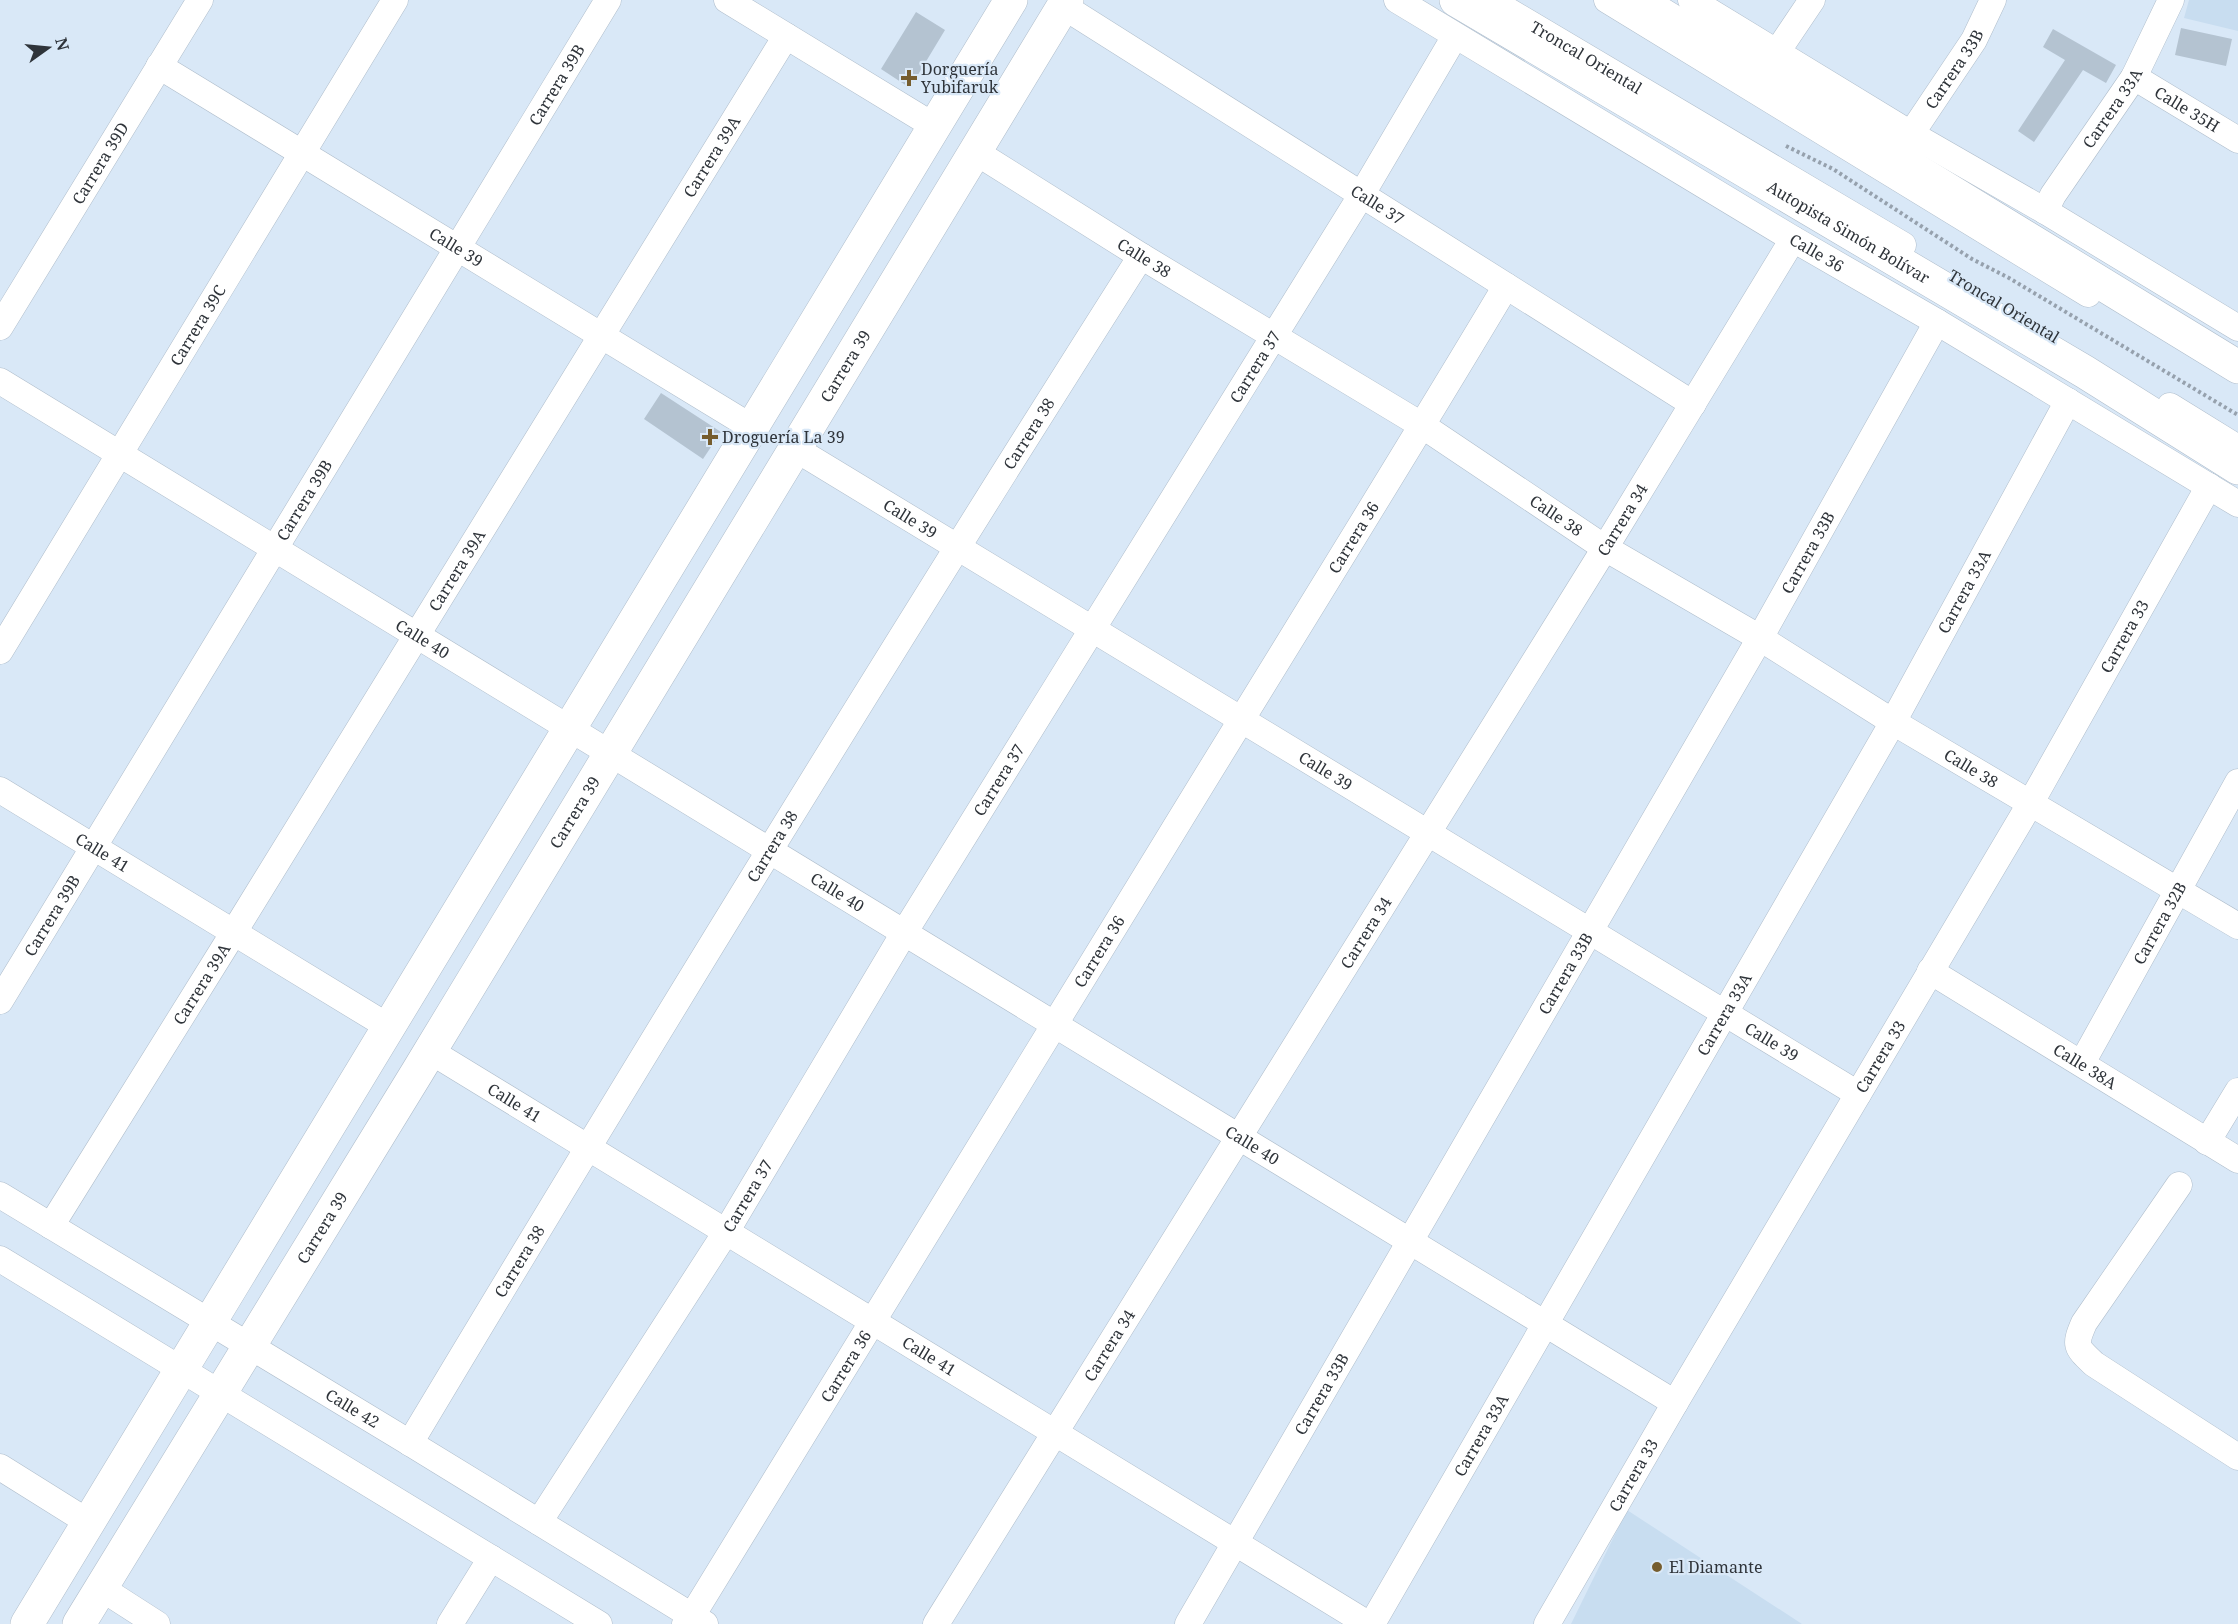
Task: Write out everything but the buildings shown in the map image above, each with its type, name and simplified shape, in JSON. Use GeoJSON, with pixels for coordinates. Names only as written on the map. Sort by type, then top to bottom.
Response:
{"type":"FeatureCollection","features":[{"type":"Feature","properties":{"kind":"main road"},"geometry":{"type":"LineString","coordinates":[[27,1624],[1011,0]]}},
{"type":"Feature","properties":{"kind":"main road","name":"Autopista Simón Bolívar"},"geometry":{"type":"LineString","coordinates":[[1456,0],[2064,360],[2238,468]]}},
{"type":"Feature","properties":{"kind":"main road"},"geometry":{"type":"LineString","coordinates":[[1638,0],[2238,367]]}},
{"type":"Feature","properties":{"kind":"main road","name":"Carrera 39"},"geometry":{"type":"LineString","coordinates":[[79,1624],[430,1051],[1065,3]]}},
{"type":"Feature","properties":{"kind":"street","name":"Carrera 39D"},"geometry":{"type":"LineString","coordinates":[[0,327],[200,0]]}},
{"type":"Feature","properties":{"kind":"street","name":"Carrera 39C"},"geometry":{"type":"LineString","coordinates":[[0,651],[395,0]]}},
{"type":"Feature","properties":{"kind":"street","name":"Carrera 39B"},"geometry":{"type":"LineString","coordinates":[[0,1000],[608,0]]}},
{"type":"Feature","properties":{"kind":"street"},"geometry":{"type":"LineString","coordinates":[[727,0],[934,126]]}},
{"type":"Feature","properties":{"kind":"street","name":"Calle 36"},"geometry":{"type":"LineString","coordinates":[[1397,0],[2238,504]]}},
{"type":"Feature","properties":{"kind":"street","name":"Troncal Oriental"},"geometry":{"type":"LineString","coordinates":[[1490,0],[2238,448]]}},
{"type":"Feature","properties":{"kind":"street"},"geometry":{"type":"LineString","coordinates":[[1607,0],[2238,384]]}},
{"type":"Feature","properties":{"kind":"street"},"geometry":{"type":"LineString","coordinates":[[1691,0],[2238,328]]}},
{"type":"Feature","properties":{"kind":"street"},"geometry":{"type":"LineString","coordinates":[[1777,52],[1812,0]]}},
{"type":"Feature","properties":{"kind":"street","name":"Carrera 33B"},"geometry":{"type":"LineString","coordinates":[[1911,134],[1974,40],[1993,0]]}},
{"type":"Feature","properties":{"kind":"street","name":"Carrera 33A"},"geometry":{"type":"LineString","coordinates":[[2045,211],[2053,195],[2134,77],[2171,0]]}},
{"type":"Feature","properties":{"kind":"street","name":"Calle 37"},"geometry":{"type":"LineString","coordinates":[[1065,3],[1693,404]]}},
{"type":"Feature","properties":{"kind":"street","name":"Carrera 39A"},"geometry":{"type":"LineString","coordinates":[[51,1226],[786,36]]}},
{"type":"Feature","properties":{"kind":"street","name":"Carrera 37"},"geometry":{"type":"LineString","coordinates":[[539,1522],[726,1232],[904,933],[1362,194],[1455,36]]}},
{"type":"Feature","properties":{"kind":"street","name":"Calle 39"},"geometry":{"type":"LineString","coordinates":[[159,66],[753,428]]}},
{"type":"Feature","properties":{"kind":"street","name":"Calle 35H"},"geometry":{"type":"LineString","coordinates":[[2134,77],[2238,140]]}},
{"type":"Feature","properties":{"kind":"street","name":"Calle 38"},"geometry":{"type":"LineString","coordinates":[[974,151],[1141,256],[1423,426],[1605,548],[1760,638],[1893,722],[2238,926]]}},
{"type":"Feature","properties":{"kind":"street","name":"Carrera 34"},"geometry":{"type":"LineString","coordinates":[[936,1624],[1605,548],[1793,239]]}},
{"type":"Feature","properties":{"kind":"street","name":"Carrera 38"},"geometry":{"type":"LineString","coordinates":[[410,1443],[768,850],[956,547],[1141,256]]}},
{"type":"Feature","properties":{"kind":"street","name":"Carrera 36"},"geometry":{"type":"LineString","coordinates":[[694,1621],[1054,1024],[1423,426],[1506,286]]}},
{"type":"Feature","properties":{"kind":"street","name":"Carrera 33B"},"geometry":{"type":"LineString","coordinates":[[1188,1624],[1760,638],[1937,322]]}},
{"type":"Feature","properties":{"kind":"street","name":"Calle 40"},"geometry":{"type":"LineString","coordinates":[[0,381],[1675,1403]]}},
{"type":"Feature","properties":{"kind":"street","name":"Carrera 33A"},"geometry":{"type":"LineString","coordinates":[[1370,1624],[1893,722],[2068,401]]}},
{"type":"Feature","properties":{"kind":"street","name":"Calle 39"},"geometry":{"type":"LineString","coordinates":[[794,448],[1858,1094]]}},
{"type":"Feature","properties":{"kind":"street","name":"Carrera 33"},"geometry":{"type":"LineString","coordinates":[[1547,1624],[1675,1403],[2030,804],[2209,486]]}},
{"type":"Feature","properties":{"kind":"street","name":"Carrera 32B"},"geometry":{"type":"LineString","coordinates":[[2082,1064],[2238,782]]}},
{"type":"Feature","properties":{"kind":"street","name":"Calle 41"},"geometry":{"type":"LineString","coordinates":[[0,789],[389,1027]]}},
{"type":"Feature","properties":{"kind":"street","name":"Calle 38A"},"geometry":{"type":"LineString","coordinates":[[1930,971],[2238,1160]]}},
{"type":"Feature","properties":{"kind":"street","name":"Calle 41"},"geometry":{"type":"LineString","coordinates":[[430,1051],[1370,1624]]}},
{"type":"Feature","properties":{"kind":"street"},"geometry":{"type":"LineString","coordinates":[[2207,1142],[2238,1091]]}},
{"type":"Feature","properties":{"kind":"street"},"geometry":{"type":"LineString","coordinates":[[2179,1185],[2084,1323],[2077,1346],[2094,1364],[2238,1457]]}},
{"type":"Feature","properties":{"kind":"street","name":"Calle 42"},"geometry":{"type":"LineString","coordinates":[[0,1195],[539,1522],[694,1621]]}},
{"type":"Feature","properties":{"kind":"street"},"geometry":{"type":"LineString","coordinates":[[0,1259],[599,1624]]}},
{"type":"Feature","properties":{"kind":"street"},"geometry":{"type":"LineString","coordinates":[[0,1467],[88,1522]]}},
{"type":"Feature","properties":{"kind":"street"},"geometry":{"type":"LineString","coordinates":[[450,1624],[491,1558]]}},
{"type":"Feature","properties":{"kind":"street"},"geometry":{"type":"LineString","coordinates":[[101,1588],[157,1624]]}},
{"type":"Feature","properties":{"kind":"path"},"geometry":{"type":"LineString","coordinates":[[1833,169],[1972,259],[2009,278],[2238,415]]}},
{"type":"Feature","properties":{"kind":"shaded area"},"geometry":{"type":"Polygon","coordinates":[[[2189,0],[2238,0],[2238,31],[2184,18],[2189,0]]]}},
{"type":"Feature","properties":{"kind":"shaded area","name":"El Diamante"},"geometry":{"type":"Polygon","coordinates":[[[1627,1510],[1802,1624],[1571,1624],[1627,1510]]]}},
{"type":"Feature","properties":{"kind":"place","name":"Dorguería Yubifaruk"},"geometry":{"type":"Point","coordinates":[909,78]}},
{"type":"Feature","properties":{"kind":"place","name":"Droguería La 39"},"geometry":{"type":"Point","coordinates":[710,437]}},
{"type":"Feature","properties":{"kind":"place","name":"El Diamante"},"geometry":{"type":"Point","coordinates":[1657,1567]}}]}
